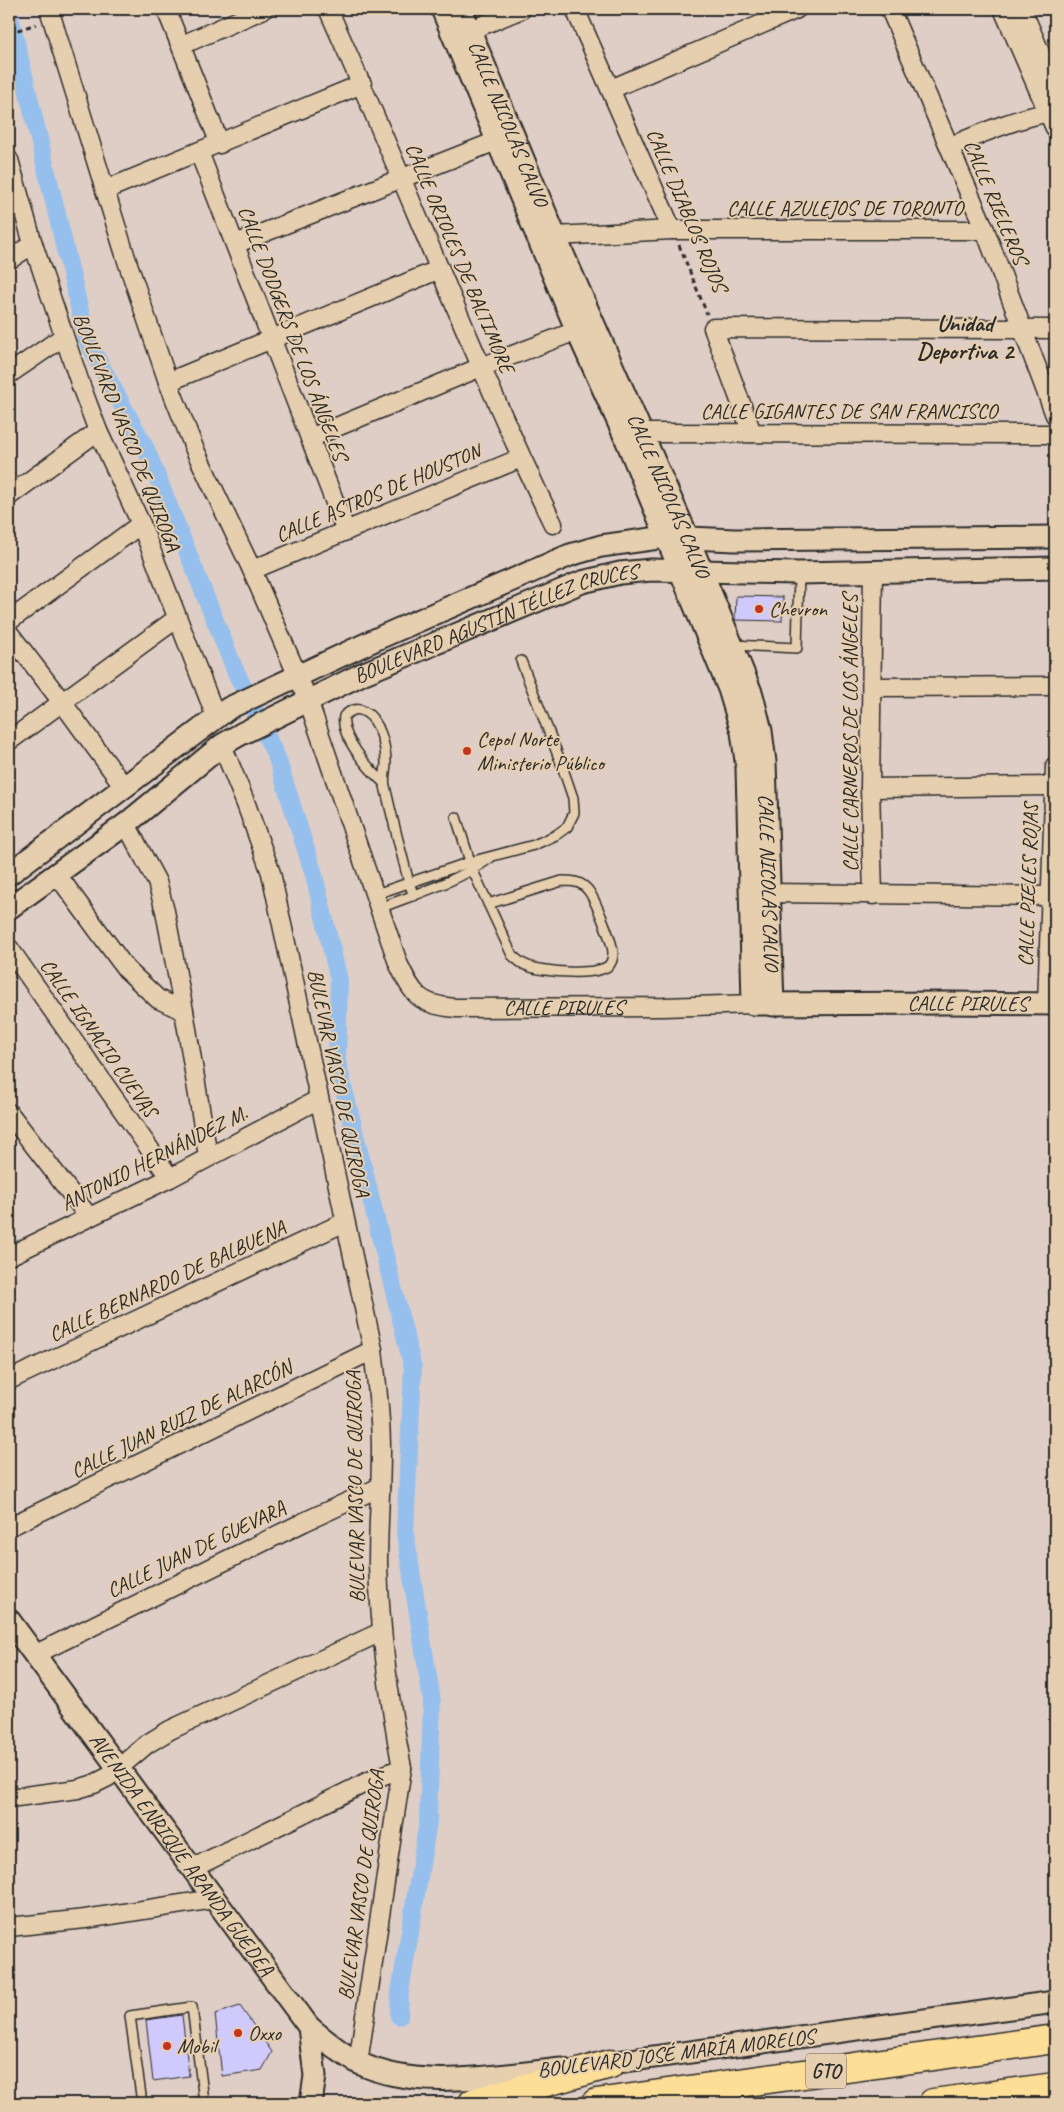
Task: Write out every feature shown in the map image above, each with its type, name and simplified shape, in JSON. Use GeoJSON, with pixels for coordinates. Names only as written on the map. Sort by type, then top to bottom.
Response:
{"type":"FeatureCollection","features":[{"type":"Feature","properties":{"kind":"main road","name":"BOULEVARD JOSÉ MARÍA MORELOS"},"geometry":{"type":"LineString","coordinates":[[596,2103],[1055,2039]]}},
{"type":"Feature","properties":{"kind":"main road"},"geometry":{"type":"LineString","coordinates":[[473,2103],[610,2064]]}},
{"type":"Feature","properties":{"kind":"main road"},"geometry":{"type":"LineString","coordinates":[[933,2103],[1055,2087]]}},
{"type":"Feature","properties":{"kind":"street","name":"CALLE PIRULES"},"geometry":{"type":"LineString","coordinates":[[49,9],[105,190],[168,382],[195,450],[252,570],[298,675],[398,963],[409,986],[417,997],[426,1003],[440,1006],[664,1007],[948,1003],[1051,1005]]}},
{"type":"Feature","properties":{"kind":"street"},"geometry":{"type":"LineString","coordinates":[[166,9],[220,144]]}},
{"type":"Feature","properties":{"kind":"street"},"geometry":{"type":"LineString","coordinates":[[182,45],[264,9]]}},
{"type":"Feature","properties":{"kind":"street","name":"CALLE ORIOLES DE BALTIMORE"},"geometry":{"type":"LineString","coordinates":[[328,9],[362,84],[481,367],[521,458],[553,524]]}},
{"type":"Feature","properties":{"kind":"street","name":"CALLE NICOLÁS CALVO"},"geometry":{"type":"LineString","coordinates":[[442,9],[555,236],[626,439],[728,689],[742,732],[747,768],[763,1005]]}},
{"type":"Feature","properties":{"kind":"street","name":"CALLE NICOLÁS CALVO"},"geometry":{"type":"LineString","coordinates":[[461,9],[471,30],[505,137],[586,328],[643,433],[702,570],[752,695],[761,731],[765,762],[770,893],[763,1005]]}},
{"type":"Feature","properties":{"kind":"street"},"geometry":{"type":"LineString","coordinates":[[471,30],[522,9]]}},
{"type":"Feature","properties":{"kind":"street","name":"CALLE DIABLOS ROJOS"},"geometry":{"type":"LineString","coordinates":[[575,9],[672,230]]}},
{"type":"Feature","properties":{"kind":"street"},"geometry":{"type":"LineString","coordinates":[[611,89],[797,9]]}},
{"type":"Feature","properties":{"kind":"street","name":"CALLE RIELEROS"},"geometry":{"type":"LineString","coordinates":[[890,9],[985,230],[1055,415]]}},
{"type":"Feature","properties":{"kind":"street"},"geometry":{"type":"LineString","coordinates":[[948,147],[1001,125],[1030,116],[1053,117],[1004,9]]}},
{"type":"Feature","properties":{"kind":"street"},"geometry":{"type":"LineString","coordinates":[[1022,9],[1055,88]]}},
{"type":"Feature","properties":{"kind":"street"},"geometry":{"type":"LineString","coordinates":[[105,190],[362,84]]}},
{"type":"Feature","properties":{"kind":"street"},"geometry":{"type":"LineString","coordinates":[[235,244],[505,137]]}},
{"type":"Feature","properties":{"kind":"street","name":"CALLE DODGERS DE LOS ÁNGELES"},"geometry":{"type":"LineString","coordinates":[[199,152],[346,531]]}},
{"type":"Feature","properties":{"kind":"street","name":"BOULEVARD VASCO DE QUIROGA"},"geometry":{"type":"LineString","coordinates":[[9,160],[33,244],[63,337],[98,431],[141,524],[176,619],[199,671],[222,713]]}},
{"type":"Feature","properties":{"kind":"street","name":"CALLE AZULEJOS DE TORONTO"},"geometry":{"type":"LineString","coordinates":[[555,236],[672,230],[985,230]]}},
{"type":"Feature","properties":{"kind":"street"},"geometry":{"type":"LineString","coordinates":[[9,260],[33,244]]}},
{"type":"Feature","properties":{"kind":"street"},"geometry":{"type":"LineString","coordinates":[[168,382],[440,269]]}},
{"type":"Feature","properties":{"kind":"street"},"geometry":{"type":"LineString","coordinates":[[310,438],[481,367],[586,328]]}},
{"type":"Feature","properties":{"kind":"street"},"geometry":{"type":"LineString","coordinates":[[752,433],[713,328],[1055,329]]}},
{"type":"Feature","properties":{"kind":"street"},"geometry":{"type":"LineString","coordinates":[[9,374],[63,337]]}},
{"type":"Feature","properties":{"kind":"street"},"geometry":{"type":"LineString","coordinates":[[9,496],[98,431]]}},
{"type":"Feature","properties":{"kind":"street","name":"CALLE GIGANTES DE SAN FRANCISCO"},"geometry":{"type":"LineString","coordinates":[[643,433],[1055,434]]}},
{"type":"Feature","properties":{"kind":"street","name":"CALLE ASTROS DE HOUSTON"},"geometry":{"type":"LineString","coordinates":[[252,570],[521,458]]}},
{"type":"Feature","properties":{"kind":"street"},"geometry":{"type":"LineString","coordinates":[[9,621],[141,524]]}},
{"type":"Feature","properties":{"kind":"street","name":"BOULEVARD AGUSTÍN TÉLLEZ CRUCES"},"geometry":{"type":"LineString","coordinates":[[9,874],[222,713],[268,689],[392,632],[570,555],[601,546],[666,537],[735,540],[1055,538]]}},
{"type":"Feature","properties":{"kind":"street","name":"BOULEVARD AGUSTÍN TÉLLEZ CRUCES"},"geometry":{"type":"LineString","coordinates":[[9,908],[126,824],[222,745],[240,734],[276,718],[362,674],[582,582],[620,573],[679,570],[799,573],[873,570],[1055,568]]}},
{"type":"Feature","properties":{"kind":"street","name":"CALLE CARNEROS DE LOS ÁNGELES"},"geometry":{"type":"LineString","coordinates":[[873,570],[870,788],[873,895]]}},
{"type":"Feature","properties":{"kind":"street"},"geometry":{"type":"LineString","coordinates":[[9,741],[176,619]]}},
{"type":"Feature","properties":{"kind":"street"},"geometry":{"type":"LineString","coordinates":[[9,633],[125,788]]}},
{"type":"Feature","properties":{"kind":"street"},"geometry":{"type":"LineString","coordinates":[[872,687],[1055,686]]}},
{"type":"Feature","properties":{"kind":"street","name":"BULEVAR VASCO DE QUIROGA"},"geometry":{"type":"LineString","coordinates":[[222,745],[271,873],[373,1350],[379,1394],[380,1487],[378,1562],[381,1632],[393,1725],[402,1768],[358,2062]]}},
{"type":"Feature","properties":{"kind":"street","name":"CALLE PIELES ROJAS"},"geometry":{"type":"LineString","coordinates":[[1051,1005],[1051,896],[1055,766]]}},
{"type":"Feature","properties":{"kind":"street"},"geometry":{"type":"LineString","coordinates":[[870,788],[1054,786]]}},
{"type":"Feature","properties":{"kind":"street"},"geometry":{"type":"LineString","coordinates":[[126,824],[157,882],[165,911],[208,1156]]}},
{"type":"Feature","properties":{"kind":"street"},"geometry":{"type":"LineString","coordinates":[[56,873],[126,969],[158,999],[184,1011]]}},
{"type":"Feature","properties":{"kind":"street"},"geometry":{"type":"LineString","coordinates":[[770,893],[1051,896]]}},
{"type":"Feature","properties":{"kind":"street","name":"CALLE IGNACIO CUEVAS"},"geometry":{"type":"LineString","coordinates":[[9,948],[170,1178]]}},
{"type":"Feature","properties":{"kind":"street","name":"ANTONIO HERNÁNDEZ M."},"geometry":{"type":"LineString","coordinates":[[9,1256],[170,1178],[208,1156],[319,1099]]}},
{"type":"Feature","properties":{"kind":"street"},"geometry":{"type":"LineString","coordinates":[[9,1113],[89,1217]]}},
{"type":"Feature","properties":{"kind":"street","name":"CALLE BERNARDO DE BALBUENA"},"geometry":{"type":"LineString","coordinates":[[9,1380],[345,1222]]}},
{"type":"Feature","properties":{"kind":"street","name":"CALLE JUAN RUIZ DE ALARCÓN"},"geometry":{"type":"LineString","coordinates":[[9,1527],[373,1350]]}},
{"type":"Feature","properties":{"kind":"street","name":"CALLE JUAN DE GUEVARA"},"geometry":{"type":"LineString","coordinates":[[34,1655],[304,1522],[380,1487]]}},
{"type":"Feature","properties":{"kind":"street","name":"AVENIDA ENRIQUE ARANDA GUEDEA"},"geometry":{"type":"LineString","coordinates":[[9,1620],[309,2027],[315,2076],[312,2103]]}},
{"type":"Feature","properties":{"kind":"street"},"geometry":{"type":"LineString","coordinates":[[9,1798],[78,1789],[94,1784],[108,1777],[147,1744],[170,1730],[381,1632]]}},
{"type":"Feature","properties":{"kind":"street"},"geometry":{"type":"LineString","coordinates":[[193,1868],[369,1781],[402,1768]]}},
{"type":"Feature","properties":{"kind":"street"},"geometry":{"type":"LineString","coordinates":[[9,1927],[85,1919],[214,1899]]}},
{"type":"Feature","properties":{"kind":"street","name":"BOULEVARD JOSÉ MARÍA MORELOS"},"geometry":{"type":"LineString","coordinates":[[309,2027],[358,2062],[380,2071],[406,2077],[452,2079],[610,2064],[1055,2002]]}},
{"type":"Feature","properties":{"kind":"lane"},"geometry":{"type":"LineString","coordinates":[[732,645],[797,648],[799,573]]}},
{"type":"Feature","properties":{"kind":"lane"},"geometry":{"type":"LineString","coordinates":[[378,901],[414,896],[494,855],[534,845],[556,835],[567,827],[574,813],[573,798],[521,661]]}},
{"type":"Feature","properties":{"kind":"lane"},"geometry":{"type":"LineString","coordinates":[[384,783],[368,768],[343,728],[344,716],[351,710],[360,709],[367,712],[380,731],[386,761],[384,783],[414,896]]}},
{"type":"Feature","properties":{"kind":"lane"},"geometry":{"type":"LineString","coordinates":[[456,817],[472,866],[488,904],[512,955],[527,966],[541,970],[597,971],[606,968],[612,962],[613,952],[594,896],[586,887],[574,881],[562,881],[488,904]]}},
{"type":"Feature","properties":{"kind":"lane"},"geometry":{"type":"LineString","coordinates":[[378,901],[409,883],[472,866]]}},
{"type":"Feature","properties":{"kind":"lane"},"geometry":{"type":"LineString","coordinates":[[142,2103],[130,2016],[192,2007],[206,2102],[192,2103]]}},
{"type":"Feature","properties":{"kind":"path"},"geometry":{"type":"LineString","coordinates":[[9,34],[35,24]]}},
{"type":"Feature","properties":{"kind":"path","name":"CALLE DIABLOS ROJOS"},"geometry":{"type":"LineString","coordinates":[[672,230],[713,328]]}},
{"type":"Feature","properties":{"kind":"building","name":"Chevron"},"geometry":{"type":"Polygon","coordinates":[[[736,596],[783,597],[782,621],[735,620],[736,596]]]}},
{"type":"Feature","properties":{"kind":"building","name":"Oxxo"},"geometry":{"type":"Polygon","coordinates":[[[240,2006],[272,2052],[262,2070],[222,2076],[215,2014],[240,2006]]]}},
{"type":"Feature","properties":{"kind":"building","name":"Mobil"},"geometry":{"type":"Polygon","coordinates":[[[182,2015],[189,2076],[153,2081],[146,2020],[182,2015]]]}},
{"type":"Feature","properties":{"kind":"waterway"},"geometry":{"type":"LineString","coordinates":[[9,13],[87,340],[146,449],[235,670],[277,758],[314,875],[339,980],[337,1062],[413,1368],[405,1533],[432,1701],[428,1822],[400,1992],[399,2016]]}},
{"type":"Feature","properties":{"kind":"place","name":"Chevron"},"geometry":{"type":"Point","coordinates":[759,609]}},
{"type":"Feature","properties":{"kind":"place","name":"Cepol Norte Ministerio Público"},"geometry":{"type":"Point","coordinates":[467,751]}},
{"type":"Feature","properties":{"kind":"place","name":"Oxxo"},"geometry":{"type":"Point","coordinates":[238,2033]}},
{"type":"Feature","properties":{"kind":"place","name":"Mobil"},"geometry":{"type":"Point","coordinates":[167,2046]}},
{"type":"Feature","properties":{"kind":"district","name":"Unidad Deportiva 2"},"geometry":{"type":"Point","coordinates":[965,337]}}]}
